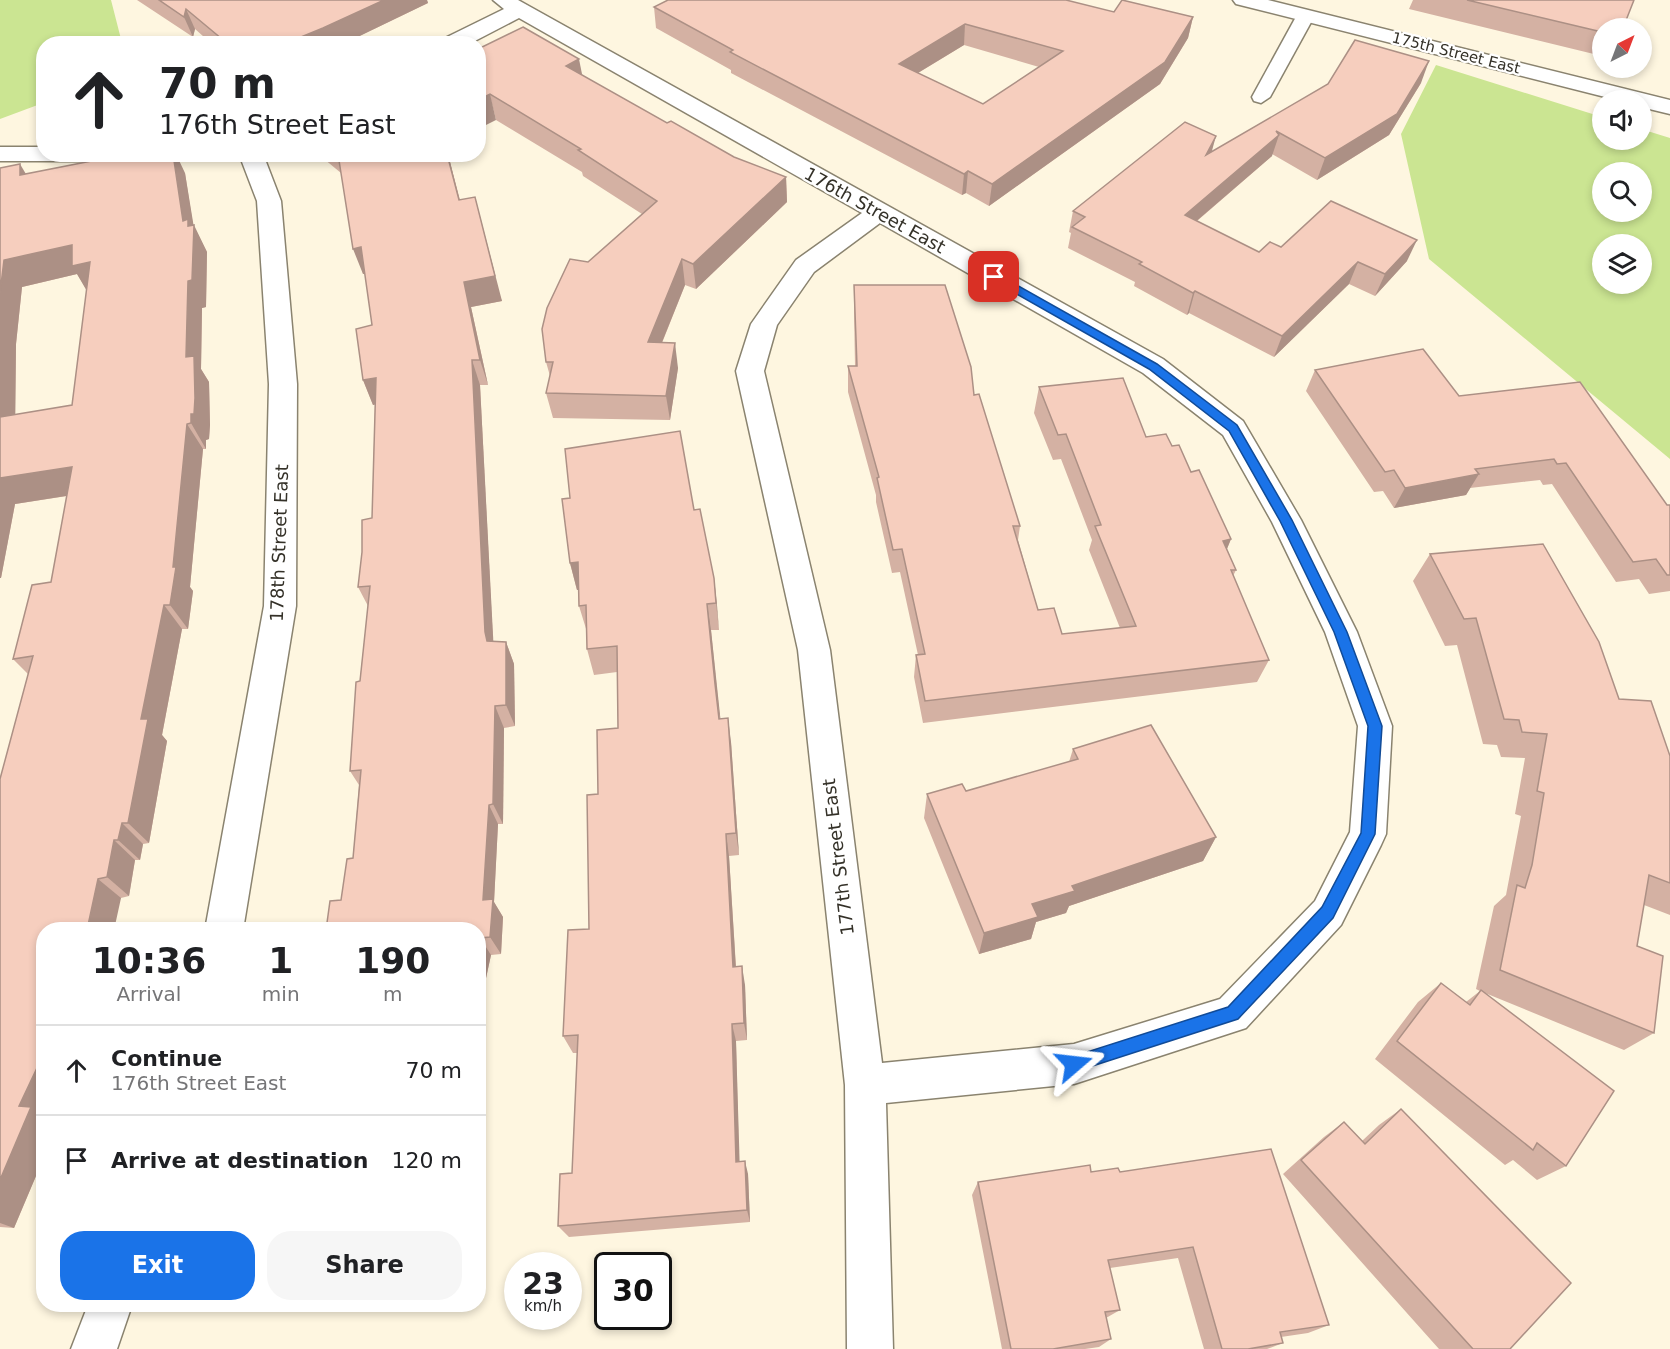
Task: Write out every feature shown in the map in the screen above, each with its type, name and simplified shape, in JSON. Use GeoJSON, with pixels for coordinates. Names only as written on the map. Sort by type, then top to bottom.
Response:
{"type":"FeatureCollection","features":[{"type":"Feature","properties":{"kind":"street","name":"175th Street East"},"geometry":{"type":"LineString","coordinates":[[1243,0],[1670,107]]}},
{"type":"Feature","properties":{"kind":"street"},"geometry":{"type":"LineString","coordinates":[[1329,21],[1339,0]]}},
{"type":"Feature","properties":{"kind":"street"},"geometry":{"type":"LineString","coordinates":[[464,36],[512,5]]}},
{"type":"Feature","properties":{"kind":"street","name":"176th Street East"},"geometry":{"type":"LineString","coordinates":[[512,5],[1153,366],[1233,428],[1286,520],[1341,632],[1375,726],[1368,834],[1328,913],[1233,1014],[1074,1064],[865,1085]]}},
{"type":"Feature","properties":{"kind":"street"},"geometry":{"type":"LineString","coordinates":[[0,154],[36,154]]}},
{"type":"Feature","properties":{"kind":"street","name":"178th Street East"},"geometry":{"type":"LineString","coordinates":[[225,922],[280,606],[283,384],[269,201],[254,162]]}},
{"type":"Feature","properties":{"kind":"street","name":"177th Street East"},"geometry":{"type":"LineString","coordinates":[[870,1349],[865,1085],[814,650],[750,371],[764,324],[805,266],[879,212]]}},
{"type":"Feature","properties":{"kind":"street"},"geometry":{"type":"LineString","coordinates":[[94,1349],[107,1312]]}},
{"type":"Feature","properties":{"kind":"lane"},"geometry":{"type":"LineString","coordinates":[[1261,97],[1306,15]]}},
{"type":"Feature","properties":{"kind":"green space"},"geometry":{"type":"Polygon","coordinates":[[[0,0],[111,0],[120,36],[36,36],[36,106],[0,119],[0,0]]]}},
{"type":"Feature","properties":{"kind":"green space"},"geometry":{"type":"Polygon","coordinates":[[[1436,65],[1592,114],[1592,150],[1652,150],[1652,132],[1670,138],[1670,459],[1429,259],[1401,134],[1436,65]]]}},
{"type":"Feature","properties":{"kind":"building"},"geometry":{"type":"Polygon","coordinates":[[[159,0],[384,0],[304,36],[218,36],[186,9],[184,17],[159,0]]]}},
{"type":"Feature","properties":{"kind":"building"},"geometry":{"type":"Polygon","coordinates":[[[668,0],[1066,0],[1114,12],[1122,0],[1193,17],[1165,62],[992,184],[968,171],[964,174],[730,52],[733,50],[654,7],[668,0]],[[965,24],[899,64],[983,104],[1063,51],[965,24]]]}},
{"type":"Feature","properties":{"kind":"building"},"geometry":{"type":"Polygon","coordinates":[[[1467,0],[1634,0],[1627,18],[1592,18],[1592,30],[1467,0]]]}},
{"type":"Feature","properties":{"kind":"building"},"geometry":{"type":"Polygon","coordinates":[[[523,27],[579,59],[566,66],[667,123],[671,121],[734,157],[786,177],[693,264],[682,259],[648,342],[675,343],[666,396],[546,393],[553,362],[546,362],[542,329],[547,308],[570,259],[588,262],[657,201],[578,150],[581,149],[490,94],[486,96],[486,45],[523,27]]]}},
{"type":"Feature","properties":{"kind":"building"},"geometry":{"type":"Polygon","coordinates":[[[1355,40],[1429,61],[1397,114],[1325,158],[1276,131],[1279,135],[1185,215],[1259,252],[1270,242],[1281,247],[1331,201],[1417,240],[1385,274],[1358,262],[1282,336],[1195,291],[1193,293],[1139,264],[1142,262],[1072,227],[1085,217],[1073,211],[1185,122],[1216,136],[1206,155],[1328,84],[1355,40]]]}},
{"type":"Feature","properties":{"kind":"building"},"geometry":{"type":"Polygon","coordinates":[[[86,162],[174,162],[183,221],[188,219],[188,226],[194,225],[192,280],[188,281],[186,357],[194,356],[195,398],[194,414],[191,414],[191,423],[187,424],[173,567],[176,567],[170,605],[164,605],[141,719],[148,719],[128,823],[122,823],[118,840],[114,840],[107,877],[98,879],[89,922],[36,922],[36,1070],[19,1106],[31,1107],[0,1180],[0,779],[33,656],[13,659],[32,585],[51,582],[72,467],[0,478],[0,417],[72,405],[90,262],[72,266],[72,245],[4,260],[0,293],[0,168],[20,164],[20,175],[86,162]]]}},
{"type":"Feature","properties":{"kind":"building"},"geometry":{"type":"Polygon","coordinates":[[[339,162],[449,162],[459,200],[475,197],[495,276],[464,282],[480,360],[472,360],[485,632],[487,641],[506,642],[506,705],[495,706],[493,804],[489,805],[483,900],[493,899],[490,937],[486,937],[486,922],[327,922],[330,901],[341,900],[347,859],[353,858],[361,770],[350,771],[356,682],[360,681],[370,586],[358,587],[362,552],[362,520],[372,518],[376,378],[363,380],[356,329],[372,325],[361,247],[353,249],[339,162]]]}},
{"type":"Feature","properties":{"kind":"building"},"geometry":{"type":"Polygon","coordinates":[[[854,285],[945,285],[971,367],[974,395],[979,394],[1020,526],[1013,526],[1038,610],[1054,608],[1062,634],[1136,626],[1095,526],[1101,525],[1066,434],[1058,435],[1039,387],[1123,378],[1146,437],[1166,434],[1172,446],[1179,445],[1191,472],[1199,470],[1231,539],[1223,541],[1236,570],[1231,570],[1269,660],[925,701],[916,655],[925,654],[902,549],[893,550],[877,478],[879,477],[848,366],[857,366],[854,285]]]}},
{"type":"Feature","properties":{"kind":"building"},"geometry":{"type":"Polygon","coordinates":[[[1423,349],[1459,396],[1580,382],[1667,505],[1670,505],[1670,575],[1667,575],[1656,559],[1633,562],[1566,463],[1557,464],[1554,459],[1475,469],[1479,474],[1405,488],[1394,470],[1385,472],[1315,370],[1423,349]]]}},
{"type":"Feature","properties":{"kind":"building"},"geometry":{"type":"Polygon","coordinates":[[[680,431],[694,510],[700,509],[714,578],[716,603],[707,604],[719,719],[728,718],[736,833],[726,834],[733,967],[742,966],[744,1023],[732,1024],[736,1162],[745,1161],[747,1210],[558,1226],[560,1174],[572,1173],[578,1035],[563,1036],[568,930],[589,929],[587,795],[598,794],[597,730],[618,728],[617,646],[587,649],[586,605],[579,606],[578,562],[570,563],[562,499],[570,498],[565,449],[680,431]]]}},
{"type":"Feature","properties":{"kind":"building"},"geometry":{"type":"Polygon","coordinates":[[[1543,544],[1599,642],[1619,699],[1651,701],[1670,756],[1670,883],[1649,875],[1637,946],[1663,956],[1654,1033],[1500,970],[1517,885],[1525,888],[1532,865],[1544,793],[1537,791],[1547,734],[1522,732],[1519,720],[1504,719],[1476,618],[1464,619],[1430,554],[1543,544]]]}},
{"type":"Feature","properties":{"kind":"building"},"geometry":{"type":"Polygon","coordinates":[[[1151,725],[1216,837],[1072,886],[1075,891],[1032,904],[1038,917],[984,933],[927,794],[962,784],[966,791],[1078,759],[1073,749],[1151,725]]]}},
{"type":"Feature","properties":{"kind":"building"},"geometry":{"type":"Polygon","coordinates":[[[1441,983],[1470,1005],[1481,990],[1614,1091],[1566,1166],[1537,1143],[1533,1150],[1397,1041],[1441,983]]]}},
{"type":"Feature","properties":{"kind":"building"},"geometry":{"type":"Polygon","coordinates":[[[1401,1109],[1571,1283],[1510,1349],[1473,1349],[1301,1160],[1344,1122],[1365,1144],[1401,1109]]]}},
{"type":"Feature","properties":{"kind":"building"},"geometry":{"type":"Polygon","coordinates":[[[1271,1149],[1329,1325],[1280,1332],[1283,1343],[1248,1349],[1222,1349],[1193,1247],[1108,1260],[1120,1310],[1105,1312],[1111,1339],[1053,1349],[1011,1349],[978,1182],[1090,1165],[1091,1172],[1118,1168],[1120,1172],[1271,1149]]]}},
{"type":"Feature","properties":{"kind":"route"},"geometry":{"type":"LineString","coordinates":[[994,277],[1153,366],[1233,428],[1286,520],[1341,632],[1375,726],[1368,834],[1328,913],[1233,1014],[1074,1064]]}}]}
